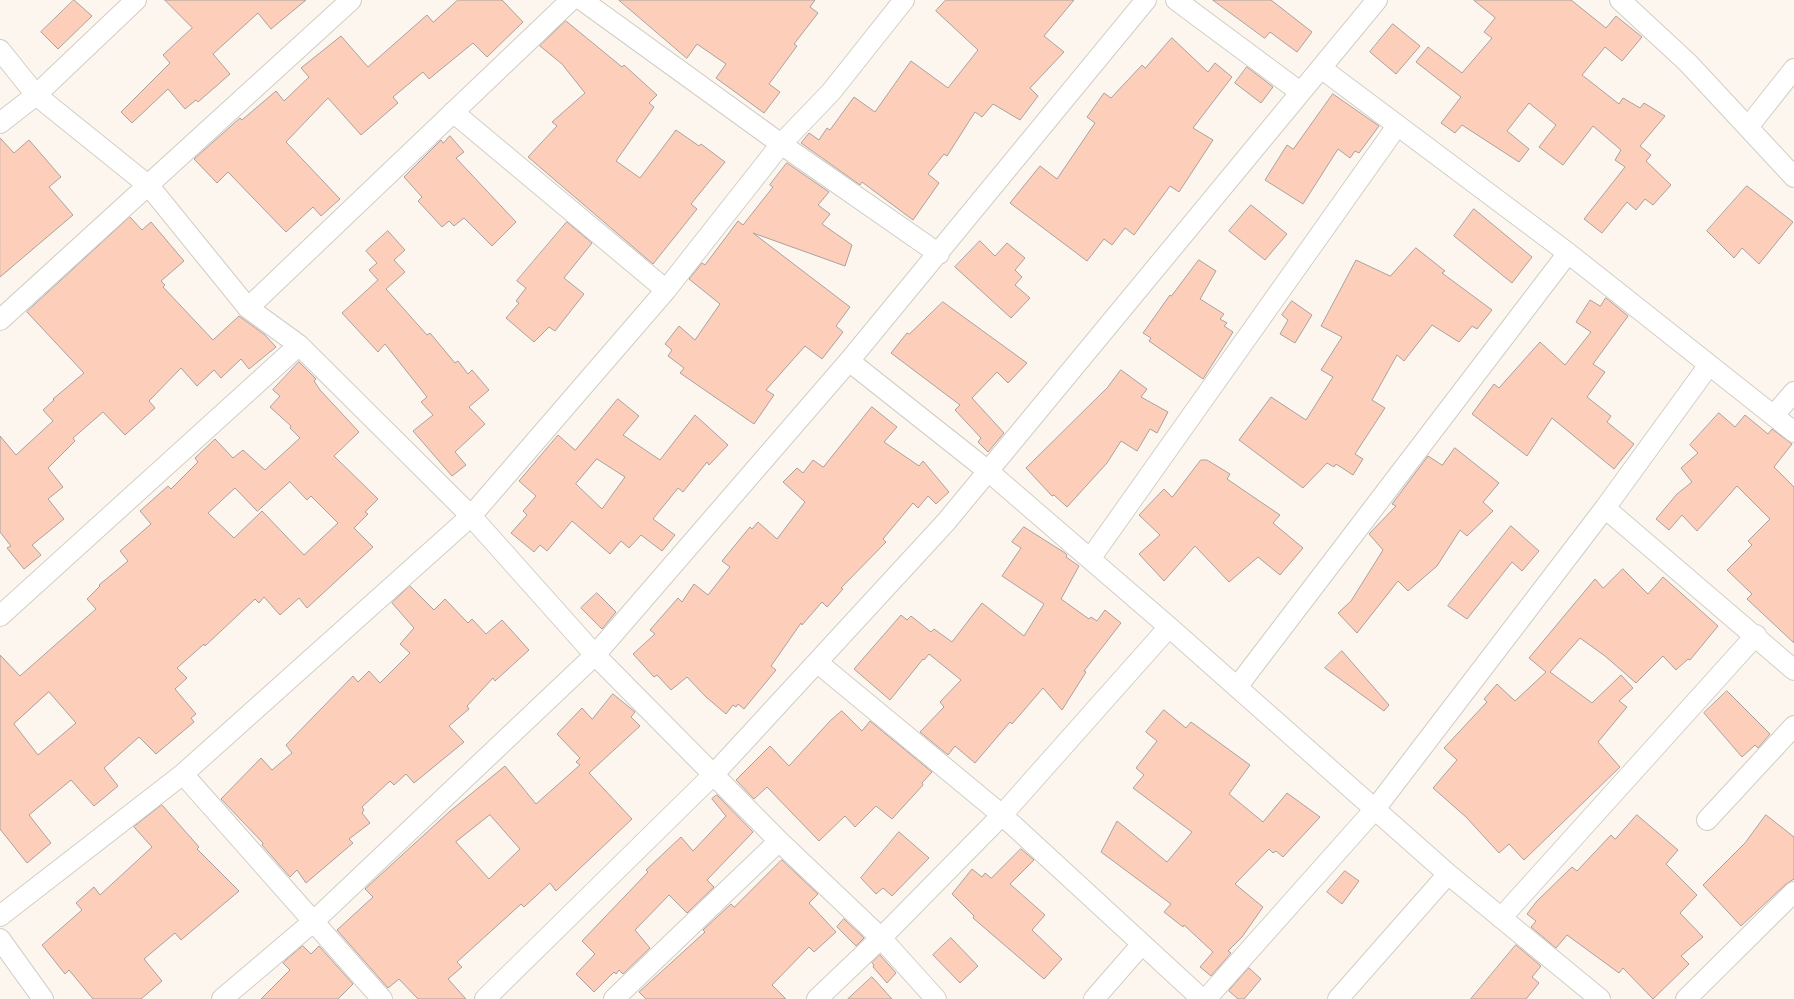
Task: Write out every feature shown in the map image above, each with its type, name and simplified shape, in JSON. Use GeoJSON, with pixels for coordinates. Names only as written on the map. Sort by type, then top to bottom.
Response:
{"type":"FeatureCollection","features":[{"type":"Feature","properties":{"kind":"street"},"geometry":{"type":"LineString","coordinates":[[0,123],[36,95],[136,0]]}},
{"type":"Feature","properties":{"kind":"street"},"geometry":{"type":"LineString","coordinates":[[0,320],[351,0]]}},
{"type":"Feature","properties":{"kind":"street"},"geometry":{"type":"LineString","coordinates":[[248,308],[571,0]]}},
{"type":"Feature","properties":{"kind":"street"},"geometry":{"type":"LineString","coordinates":[[582,0],[781,144],[939,254]]}},
{"type":"Feature","properties":{"kind":"street"},"geometry":{"type":"LineString","coordinates":[[222,999],[314,921],[595,654],[849,362],[1146,0]]}},
{"type":"Feature","properties":{"kind":"street"},"geometry":{"type":"LineString","coordinates":[[1176,0],[1300,92]]}},
{"type":"Feature","properties":{"kind":"street"},"geometry":{"type":"LineString","coordinates":[[486,999],[712,775],[818,663],[946,522],[1377,0]]}},
{"type":"Feature","properties":{"kind":"street"},"geometry":{"type":"LineString","coordinates":[[1627,2],[1688,63],[1794,176]]}},
{"type":"Feature","properties":{"kind":"street"},"geometry":{"type":"LineString","coordinates":[[0,916],[183,774],[471,516],[666,290],[781,144],[831,92],[893,4]]}},
{"type":"Feature","properties":{"kind":"street"},"geometry":{"type":"LineString","coordinates":[[0,50],[36,95],[149,186],[248,308],[299,345],[471,516],[595,654],[712,775],[881,938],[936,999]]}},
{"type":"Feature","properties":{"kind":"street"},"geometry":{"type":"LineString","coordinates":[[1321,68],[1568,253],[1794,432]]}},
{"type":"Feature","properties":{"kind":"street"},"geometry":{"type":"LineString","coordinates":[[1748,127],[1794,69]]}},
{"type":"Feature","properties":{"kind":"street"},"geometry":{"type":"LineString","coordinates":[[453,112],[666,290]]}},
{"type":"Feature","properties":{"kind":"street"},"geometry":{"type":"LineString","coordinates":[[1090,559],[1397,126]]}},
{"type":"Feature","properties":{"kind":"street"},"geometry":{"type":"LineString","coordinates":[[1237,687],[1568,253]]}},
{"type":"Feature","properties":{"kind":"street"},"geometry":{"type":"LineString","coordinates":[[0,616],[299,345]]}},
{"type":"Feature","properties":{"kind":"street"},"geometry":{"type":"LineString","coordinates":[[849,362],[988,471],[1588,995]]}},
{"type":"Feature","properties":{"kind":"street"},"geometry":{"type":"LineString","coordinates":[[1206,999],[1375,808],[1605,508],[1710,365]]}},
{"type":"Feature","properties":{"kind":"street"},"geometry":{"type":"LineString","coordinates":[[1774,415],[1794,392]]}},
{"type":"Feature","properties":{"kind":"street"},"geometry":{"type":"LineString","coordinates":[[1605,508],[1756,635],[1794,670]]}},
{"type":"Feature","properties":{"kind":"street"},"geometry":{"type":"LineString","coordinates":[[817,999],[881,938],[1002,815],[1168,627]]}},
{"type":"Feature","properties":{"kind":"street"},"geometry":{"type":"LineString","coordinates":[[1501,918],[1756,635]]}},
{"type":"Feature","properties":{"kind":"street"},"geometry":{"type":"LineString","coordinates":[[818,663],[1002,815],[1202,999]]}},
{"type":"Feature","properties":{"kind":"street"},"geometry":{"type":"LineString","coordinates":[[1707,820],[1794,726]]}},
{"type":"Feature","properties":{"kind":"street"},"geometry":{"type":"LineString","coordinates":[[183,774],[382,999]]}},
{"type":"Feature","properties":{"kind":"street"},"geometry":{"type":"LineString","coordinates":[[614,999],[779,841]]}},
{"type":"Feature","properties":{"kind":"street"},"geometry":{"type":"LineString","coordinates":[[1338,999],[1448,874]]}},
{"type":"Feature","properties":{"kind":"street"},"geometry":{"type":"LineString","coordinates":[[1686,999],[1794,892]]}},
{"type":"Feature","properties":{"kind":"street"},"geometry":{"type":"LineString","coordinates":[[0,939],[43,999]]}},
{"type":"Feature","properties":{"kind":"street"},"geometry":{"type":"LineString","coordinates":[[1094,999],[1142,944]]}},
{"type":"Feature","properties":{"kind":"building"},"geometry":{"type":"Polygon","coordinates":[[[74,0],[92,16],[58,49],[41,32],[74,0]]]}},
{"type":"Feature","properties":{"kind":"building"},"geometry":{"type":"Polygon","coordinates":[[[165,0],[306,0],[271,29],[258,13],[213,54],[230,74],[198,102],[196,100],[185,109],[168,89],[132,123],[121,112],[170,63],[163,55],[192,28],[165,0]]]}},
{"type":"Feature","properties":{"kind":"building"},"geometry":{"type":"Polygon","coordinates":[[[458,0],[502,0],[523,22],[487,57],[473,43],[429,79],[423,72],[393,97],[398,103],[361,135],[328,98],[286,142],[340,199],[321,216],[313,207],[286,232],[228,172],[217,183],[194,159],[240,118],[242,120],[276,91],[284,101],[309,77],[301,68],[341,36],[368,67],[427,15],[433,22],[458,0]]]}},
{"type":"Feature","properties":{"kind":"building"},"geometry":{"type":"Polygon","coordinates":[[[619,0],[815,0],[810,7],[818,13],[794,44],[797,46],[769,84],[780,92],[764,113],[716,78],[726,64],[697,44],[687,58],[619,0]]]}},
{"type":"Feature","properties":{"kind":"building"},"geometry":{"type":"Polygon","coordinates":[[[946,0],[1074,0],[1044,36],[1064,52],[1030,88],[1038,96],[1020,120],[993,104],[982,117],[975,112],[947,156],[944,154],[928,174],[939,183],[913,220],[862,182],[860,185],[801,143],[809,133],[819,140],[827,128],[830,130],[854,97],[875,112],[911,61],[948,88],[978,50],[936,11],[946,0]]]}},
{"type":"Feature","properties":{"kind":"building"},"geometry":{"type":"Polygon","coordinates":[[[1213,0],[1271,0],[1312,32],[1297,52],[1270,32],[1265,38],[1213,0]]]}},
{"type":"Feature","properties":{"kind":"building"},"geometry":{"type":"Polygon","coordinates":[[[1474,0],[1571,0],[1606,28],[1616,16],[1642,37],[1622,61],[1605,47],[1582,75],[1619,104],[1623,98],[1640,108],[1644,103],[1665,116],[1640,146],[1651,155],[1646,161],[1671,185],[1653,205],[1645,199],[1636,210],[1627,202],[1602,233],[1584,219],[1625,167],[1615,160],[1621,150],[1593,126],[1563,165],[1539,147],[1556,125],[1529,103],[1507,131],[1529,149],[1519,162],[1462,125],[1455,133],[1441,123],[1461,97],[1416,62],[1428,47],[1462,73],[1492,38],[1484,32],[1495,18],[1474,0]]]}},
{"type":"Feature","properties":{"kind":"building"},"geometry":{"type":"Polygon","coordinates":[[[566,21],[622,67],[624,65],[657,95],[649,103],[654,107],[616,161],[640,178],[676,130],[699,146],[701,144],[725,162],[691,204],[697,209],[653,264],[528,157],[557,126],[552,122],[585,93],[562,64],[540,46],[566,21]]]}},
{"type":"Feature","properties":{"kind":"building"},"geometry":{"type":"Polygon","coordinates":[[[1393,24],[1420,46],[1396,74],[1370,52],[1393,24]]]}},
{"type":"Feature","properties":{"kind":"building"},"geometry":{"type":"Polygon","coordinates":[[[1172,38],[1208,72],[1215,63],[1232,77],[1193,128],[1213,140],[1179,192],[1170,186],[1134,235],[1125,228],[1112,245],[1104,239],[1087,261],[1010,203],[1040,166],[1057,179],[1095,123],[1087,117],[1104,93],[1111,98],[1142,65],[1145,68],[1172,38]]]}},
{"type":"Feature","properties":{"kind":"building"},"geometry":{"type":"Polygon","coordinates":[[[1247,67],[1273,87],[1261,103],[1235,83],[1247,67]]]}},
{"type":"Feature","properties":{"kind":"building"},"geometry":{"type":"Polygon","coordinates":[[[1333,94],[1379,126],[1359,153],[1355,151],[1350,158],[1338,149],[1303,204],[1265,180],[1287,145],[1293,149],[1333,94]]]}},
{"type":"Feature","properties":{"kind":"building"},"geometry":{"type":"Polygon","coordinates":[[[450,136],[464,152],[456,158],[516,222],[492,246],[464,218],[454,226],[449,221],[442,227],[418,201],[422,197],[404,177],[441,140],[443,143],[450,136]]]}},
{"type":"Feature","properties":{"kind":"building"},"geometry":{"type":"Polygon","coordinates":[[[0,138],[14,153],[29,140],[61,177],[49,187],[73,215],[0,277],[0,138]]]}},
{"type":"Feature","properties":{"kind":"building"},"geometry":{"type":"Polygon","coordinates":[[[787,163],[829,192],[818,205],[830,214],[822,224],[852,245],[845,266],[753,233],[850,307],[836,326],[843,332],[822,359],[805,346],[766,390],[774,395],[754,424],[680,373],[684,368],[668,356],[672,350],[665,344],[679,326],[695,340],[720,304],[689,279],[702,263],[705,265],[738,221],[743,225],[773,187],[770,185],[787,163]]]}},
{"type":"Feature","properties":{"kind":"building"},"geometry":{"type":"Polygon","coordinates":[[[1747,186],[1793,222],[1759,264],[1742,248],[1734,258],[1707,231],[1747,186]]]}},
{"type":"Feature","properties":{"kind":"building"},"geometry":{"type":"Polygon","coordinates":[[[1251,205],[1287,234],[1265,260],[1229,231],[1251,205]]]}},
{"type":"Feature","properties":{"kind":"building"},"geometry":{"type":"Polygon","coordinates":[[[1474,209],[1532,257],[1512,283],[1454,236],[1474,209]]]}},
{"type":"Feature","properties":{"kind":"building"},"geometry":{"type":"Polygon","coordinates":[[[130,217],[142,230],[151,222],[184,261],[161,281],[165,285],[163,287],[213,340],[239,316],[265,335],[276,347],[249,369],[241,359],[221,378],[214,370],[197,386],[181,368],[149,401],[155,408],[125,435],[103,412],[73,438],[75,441],[48,468],[63,487],[48,499],[64,519],[32,545],[41,555],[24,569],[7,548],[11,546],[0,532],[0,436],[16,455],[53,421],[43,410],[84,373],[27,312],[130,217]]]}},
{"type":"Feature","properties":{"kind":"building"},"geometry":{"type":"Polygon","coordinates":[[[567,222],[592,243],[564,278],[584,294],[555,331],[549,327],[534,342],[506,318],[519,303],[516,301],[526,288],[517,281],[567,222]]]}},
{"type":"Feature","properties":{"kind":"building"},"geometry":{"type":"Polygon","coordinates":[[[388,231],[405,250],[394,260],[405,272],[386,289],[427,335],[430,333],[455,363],[458,361],[468,374],[472,370],[489,390],[469,407],[485,424],[455,452],[466,465],[452,476],[413,431],[433,415],[421,402],[427,397],[385,344],[378,352],[342,313],[378,280],[369,270],[377,263],[366,251],[388,231]]]}},
{"type":"Feature","properties":{"kind":"building"},"geometry":{"type":"Polygon","coordinates":[[[980,241],[995,256],[1007,243],[1025,258],[1015,270],[1022,277],[1015,285],[1030,298],[1011,318],[955,267],[980,241]]]}},
{"type":"Feature","properties":{"kind":"building"},"geometry":{"type":"Polygon","coordinates":[[[1416,248],[1445,271],[1442,273],[1492,310],[1477,329],[1472,326],[1459,342],[1432,325],[1404,361],[1397,355],[1372,400],[1385,408],[1355,454],[1363,459],[1353,475],[1336,464],[1334,467],[1327,463],[1303,488],[1239,440],[1271,397],[1306,420],[1333,377],[1321,370],[1342,337],[1321,326],[1356,260],[1390,276],[1416,248]]]}},
{"type":"Feature","properties":{"kind":"building"},"geometry":{"type":"Polygon","coordinates":[[[1199,260],[1216,271],[1200,299],[1224,314],[1220,319],[1227,323],[1224,326],[1233,332],[1203,379],[1149,341],[1151,338],[1143,333],[1170,295],[1199,260]]]}},
{"type":"Feature","properties":{"kind":"building"},"geometry":{"type":"Polygon","coordinates":[[[1606,298],[1628,316],[1593,364],[1605,372],[1587,397],[1611,416],[1607,422],[1634,444],[1614,469],[1552,418],[1527,456],[1472,414],[1494,384],[1499,388],[1540,342],[1565,365],[1591,332],[1576,322],[1590,300],[1600,306],[1606,298]]]}},
{"type":"Feature","properties":{"kind":"building"},"geometry":{"type":"Polygon","coordinates":[[[1292,301],[1312,315],[1295,343],[1280,334],[1288,320],[1282,315],[1292,301]]]}},
{"type":"Feature","properties":{"kind":"building"},"geometry":{"type":"Polygon","coordinates":[[[943,302],[1027,363],[1008,383],[997,372],[972,398],[1004,433],[988,452],[978,442],[981,438],[955,410],[960,405],[891,353],[907,333],[909,334],[943,302]]]}},
{"type":"Feature","properties":{"kind":"building"},"geometry":{"type":"Polygon","coordinates":[[[299,362],[316,379],[314,381],[320,390],[359,432],[334,456],[378,499],[365,512],[368,514],[354,528],[373,547],[307,608],[299,598],[280,615],[264,597],[259,603],[255,599],[205,646],[204,644],[177,668],[187,678],[175,689],[196,714],[191,718],[194,722],[156,754],[139,737],[104,768],[118,786],[94,806],[71,780],[29,815],[51,843],[27,863],[0,829],[0,655],[20,676],[96,609],[87,599],[99,585],[128,561],[120,551],[151,524],[140,511],[168,486],[171,489],[198,462],[195,458],[215,439],[233,458],[243,450],[265,470],[300,438],[290,428],[291,426],[270,407],[280,396],[273,390],[299,362]],[[290,482],[257,511],[235,488],[208,513],[234,538],[262,511],[304,555],[338,523],[311,496],[307,500],[290,482]],[[49,692],[14,724],[38,755],[76,723],[49,692]]]}},
{"type":"Feature","properties":{"kind":"building"},"geometry":{"type":"Polygon","coordinates":[[[1121,370],[1147,389],[1141,397],[1168,412],[1157,433],[1150,429],[1137,451],[1121,441],[1107,463],[1067,507],[1054,495],[1052,496],[1026,468],[1107,388],[1121,370]]]}},
{"type":"Feature","properties":{"kind":"building"},"geometry":{"type":"Polygon","coordinates":[[[618,399],[639,416],[623,435],[660,460],[695,415],[728,445],[709,465],[707,462],[683,492],[678,488],[653,519],[675,535],[662,551],[641,535],[629,548],[621,541],[610,554],[572,521],[547,551],[540,545],[534,552],[511,533],[527,515],[523,511],[536,496],[519,481],[558,435],[575,450],[618,399]],[[597,459],[576,484],[602,509],[625,477],[597,459]]]}},
{"type":"Feature","properties":{"kind":"building"},"geometry":{"type":"Polygon","coordinates":[[[872,407],[897,427],[884,442],[919,466],[923,461],[949,492],[936,504],[928,496],[918,508],[913,503],[883,539],[886,542],[841,588],[843,589],[827,607],[822,602],[802,625],[801,623],[771,666],[776,670],[744,709],[738,704],[736,707],[733,705],[726,714],[687,677],[671,690],[657,675],[654,677],[633,654],[655,634],[650,630],[678,598],[682,602],[694,584],[708,595],[730,567],[722,561],[750,527],[752,529],[758,522],[777,539],[805,502],[783,482],[797,468],[803,473],[813,460],[823,467],[872,407]]]}},
{"type":"Feature","properties":{"kind":"building"},"geometry":{"type":"Polygon","coordinates":[[[1719,413],[1735,427],[1745,415],[1768,434],[1772,429],[1792,444],[1774,467],[1794,487],[1794,643],[1747,599],[1752,594],[1727,570],[1752,545],[1748,541],[1770,519],[1737,486],[1697,531],[1682,515],[1669,530],[1656,519],[1677,494],[1692,482],[1681,468],[1698,453],[1690,445],[1719,413]]]}},
{"type":"Feature","properties":{"kind":"building"},"geometry":{"type":"Polygon","coordinates":[[[1455,448],[1499,483],[1483,502],[1493,511],[1467,536],[1460,530],[1437,566],[1408,591],[1398,581],[1357,633],[1338,613],[1351,601],[1383,550],[1369,534],[1396,506],[1392,504],[1428,456],[1442,465],[1455,448]]]}},
{"type":"Feature","properties":{"kind":"building"},"geometry":{"type":"Polygon","coordinates":[[[1201,460],[1207,460],[1230,474],[1227,479],[1280,515],[1273,523],[1303,548],[1280,575],[1258,557],[1229,582],[1195,546],[1164,581],[1139,554],[1160,535],[1139,515],[1164,489],[1172,497],[1201,460]]]}},
{"type":"Feature","properties":{"kind":"building"},"geometry":{"type":"Polygon","coordinates":[[[1511,526],[1539,551],[1522,571],[1512,562],[1467,619],[1448,606],[1511,526]]]}},
{"type":"Feature","properties":{"kind":"building"},"geometry":{"type":"Polygon","coordinates":[[[1024,527],[1065,553],[1066,557],[1079,566],[1061,599],[1089,619],[1091,617],[1097,621],[1105,610],[1121,623],[1084,671],[1086,672],[1062,710],[1043,688],[1012,724],[1010,722],[975,763],[955,746],[948,755],[920,732],[944,707],[940,702],[961,680],[929,654],[890,700],[854,669],[901,615],[907,620],[911,616],[931,632],[934,629],[952,642],[982,603],[1024,636],[1044,604],[1002,576],[1021,548],[1012,542],[1024,527]]]}},
{"type":"Feature","properties":{"kind":"building"},"geometry":{"type":"Polygon","coordinates":[[[1623,569],[1648,594],[1663,577],[1718,626],[1690,660],[1688,659],[1676,670],[1663,656],[1636,683],[1605,656],[1580,638],[1550,672],[1592,703],[1621,675],[1633,688],[1619,701],[1627,707],[1598,742],[1620,767],[1524,860],[1509,844],[1499,853],[1466,817],[1433,788],[1457,760],[1444,748],[1487,702],[1484,699],[1497,684],[1515,701],[1546,672],[1529,658],[1595,579],[1603,588],[1623,569]]]}},
{"type":"Feature","properties":{"kind":"building"},"geometry":{"type":"Polygon","coordinates":[[[410,586],[434,610],[445,599],[468,623],[472,619],[486,634],[502,620],[529,650],[495,681],[493,678],[467,706],[469,709],[449,726],[464,742],[414,783],[406,774],[394,785],[390,781],[362,807],[364,810],[362,813],[370,823],[349,839],[353,843],[306,883],[297,870],[290,877],[262,845],[263,843],[221,799],[261,758],[272,770],[292,753],[286,745],[353,676],[358,682],[369,671],[380,683],[410,653],[400,644],[414,628],[392,603],[410,586]]]}},
{"type":"Feature","properties":{"kind":"building"},"geometry":{"type":"Polygon","coordinates":[[[597,593],[616,612],[602,629],[581,608],[597,593]]]}},
{"type":"Feature","properties":{"kind":"building"},"geometry":{"type":"Polygon","coordinates":[[[1342,651],[1389,705],[1384,711],[1325,668],[1342,651]]]}},
{"type":"Feature","properties":{"kind":"building"},"geometry":{"type":"Polygon","coordinates":[[[1727,691],[1770,734],[1758,748],[1755,745],[1742,757],[1704,713],[1727,691]]]}},
{"type":"Feature","properties":{"kind":"building"},"geometry":{"type":"Polygon","coordinates":[[[613,694],[635,712],[631,717],[640,726],[589,773],[632,819],[556,891],[550,883],[524,907],[521,904],[457,962],[462,967],[448,979],[466,999],[418,999],[399,979],[388,988],[337,930],[373,897],[365,889],[449,812],[505,766],[536,804],[580,765],[576,762],[580,758],[557,734],[582,708],[592,719],[613,694]],[[490,815],[456,842],[489,879],[520,849],[490,815]]]}},
{"type":"Feature","properties":{"kind":"building"},"geometry":{"type":"Polygon","coordinates":[[[1164,710],[1186,728],[1191,722],[1250,765],[1229,794],[1263,822],[1287,793],[1320,817],[1283,857],[1276,851],[1273,853],[1269,849],[1235,884],[1263,907],[1242,937],[1228,951],[1231,953],[1211,976],[1200,967],[1213,952],[1184,925],[1183,927],[1164,912],[1171,904],[1101,852],[1117,821],[1167,862],[1192,832],[1133,788],[1144,775],[1136,768],[1157,741],[1146,732],[1164,710]]]}},
{"type":"Feature","properties":{"kind":"building"},"geometry":{"type":"Polygon","coordinates":[[[842,711],[862,731],[870,721],[932,772],[922,783],[923,785],[892,819],[876,806],[855,827],[845,816],[819,841],[767,787],[754,799],[736,780],[770,746],[789,766],[830,721],[842,711]]]}},
{"type":"Feature","properties":{"kind":"building"},"geometry":{"type":"Polygon","coordinates":[[[717,795],[753,832],[707,880],[714,887],[687,913],[669,895],[635,930],[650,948],[623,974],[619,970],[616,974],[614,972],[594,992],[576,974],[595,954],[582,941],[648,872],[646,870],[681,837],[693,851],[726,816],[712,799],[717,795]]]}},
{"type":"Feature","properties":{"kind":"building"},"geometry":{"type":"Polygon","coordinates":[[[162,805],[199,847],[197,849],[239,891],[181,940],[175,933],[144,959],[162,981],[141,999],[93,999],[69,970],[65,974],[42,945],[82,910],[76,903],[94,887],[100,895],[152,847],[134,827],[162,805]]]}},
{"type":"Feature","properties":{"kind":"building"},"geometry":{"type":"Polygon","coordinates":[[[1637,815],[1678,850],[1666,864],[1697,895],[1680,913],[1703,937],[1681,956],[1689,964],[1653,999],[1623,968],[1619,973],[1567,935],[1556,948],[1531,927],[1536,921],[1527,914],[1537,901],[1572,867],[1577,871],[1611,835],[1615,839],[1637,815]]]}},
{"type":"Feature","properties":{"kind":"building"},"geometry":{"type":"Polygon","coordinates":[[[1766,815],[1794,837],[1794,879],[1786,884],[1741,926],[1703,885],[1745,843],[1766,815]]]}},
{"type":"Feature","properties":{"kind":"building"},"geometry":{"type":"Polygon","coordinates":[[[899,832],[929,858],[892,896],[883,888],[876,894],[861,878],[899,832]]]}},
{"type":"Feature","properties":{"kind":"building"},"geometry":{"type":"Polygon","coordinates":[[[1021,849],[1034,860],[1010,884],[1045,915],[1032,930],[1062,959],[1044,979],[973,918],[974,916],[952,894],[972,869],[982,877],[985,873],[991,878],[1021,849]]]}},
{"type":"Feature","properties":{"kind":"building"},"geometry":{"type":"Polygon","coordinates":[[[782,860],[818,894],[809,903],[836,932],[814,952],[809,947],[772,985],[786,999],[646,999],[639,992],[705,932],[703,930],[731,904],[734,907],[782,860]]]}},
{"type":"Feature","properties":{"kind":"building"},"geometry":{"type":"Polygon","coordinates":[[[1345,871],[1359,881],[1342,904],[1327,892],[1345,871]]]}},
{"type":"Feature","properties":{"kind":"building"},"geometry":{"type":"Polygon","coordinates":[[[844,919],[864,938],[856,946],[837,927],[844,919]]]}},
{"type":"Feature","properties":{"kind":"building"},"geometry":{"type":"Polygon","coordinates":[[[951,938],[978,966],[960,983],[933,955],[951,938]]]}},
{"type":"Feature","properties":{"kind":"building"},"geometry":{"type":"Polygon","coordinates":[[[1516,945],[1541,966],[1532,977],[1539,983],[1526,999],[1471,999],[1516,945]]]}},
{"type":"Feature","properties":{"kind":"building"},"geometry":{"type":"Polygon","coordinates":[[[303,946],[311,954],[319,946],[353,984],[338,999],[261,999],[290,970],[283,963],[303,946]]]}},
{"type":"Feature","properties":{"kind":"building"},"geometry":{"type":"Polygon","coordinates":[[[880,955],[896,973],[887,983],[873,967],[872,963],[880,955]]]}},
{"type":"Feature","properties":{"kind":"building"},"geometry":{"type":"Polygon","coordinates":[[[1249,968],[1261,979],[1244,999],[1238,999],[1229,991],[1249,968]]]}},
{"type":"Feature","properties":{"kind":"building"},"geometry":{"type":"Polygon","coordinates":[[[872,977],[892,999],[848,999],[872,977]]]}}]}
